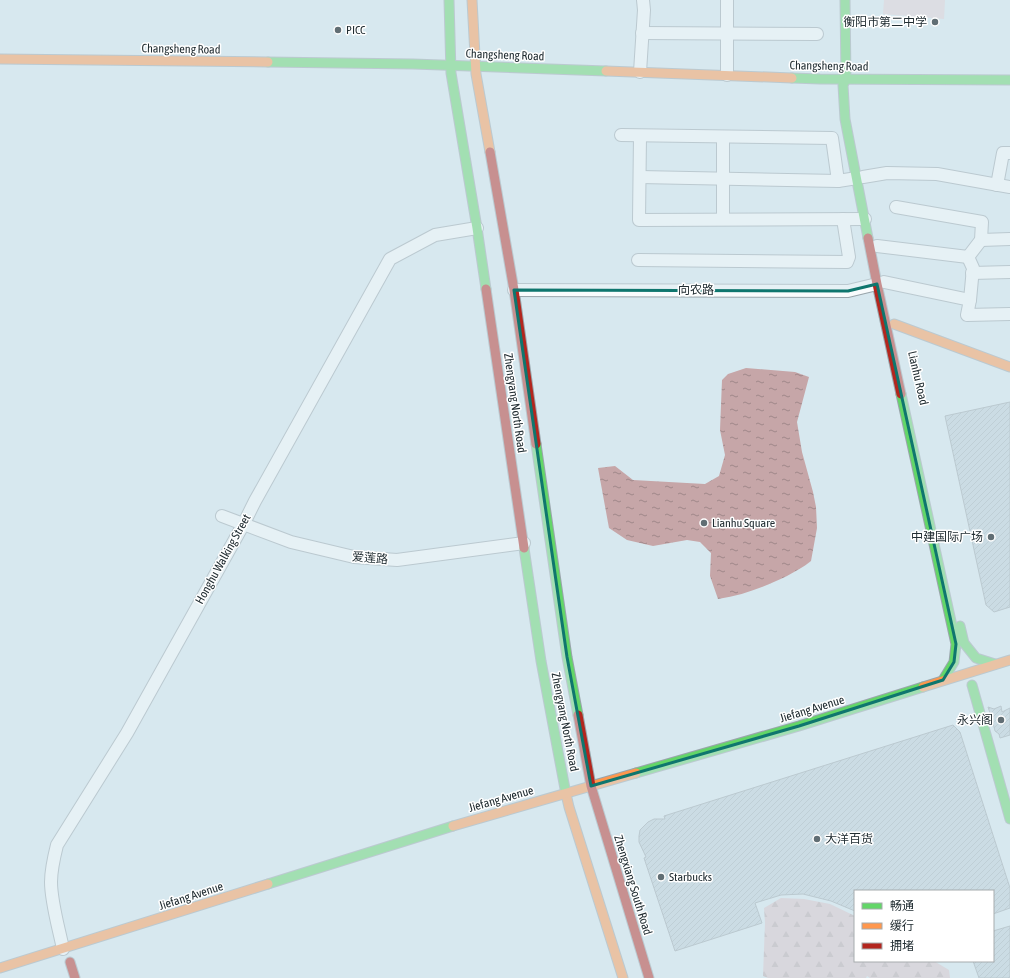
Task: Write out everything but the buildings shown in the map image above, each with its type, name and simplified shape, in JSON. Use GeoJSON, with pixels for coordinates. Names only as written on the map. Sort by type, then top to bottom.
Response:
{"type":"FeatureCollection","features":[{"type":"Feature","properties":{"kind":"main road","name":"Zhengyang North Road"},"geometry":{"type":"LineString","coordinates":[[449,0],[451,69],[477,228],[541,661],[569,807],[624,978]]}},
{"type":"Feature","properties":{"kind":"main road","name":"Zhengyang North Road"},"geometry":{"type":"LineString","coordinates":[[472,0],[476,70],[514,290],[567,657],[591,786],[595,799]]}},
{"type":"Feature","properties":{"kind":"main road","name":"Lianhu Road"},"geometry":{"type":"LineString","coordinates":[[845,0],[845,120],[877,246],[881,283],[894,324],[964,643],[976,658],[996,664]]}},
{"type":"Feature","properties":{"kind":"main road","name":"Changsheng Road"},"geometry":{"type":"LineString","coordinates":[[0,59],[413,64],[451,69],[476,70],[846,83],[1010,86]]}},
{"type":"Feature","properties":{"kind":"main road","name":"Changsheng Road"},"geometry":{"type":"LineString","coordinates":[[0,67],[412,71],[451,69]]}},
{"type":"Feature","properties":{"kind":"main road","name":"Changsheng Road"},"geometry":{"type":"LineString","coordinates":[[476,70],[640,72],[846,83],[1010,80]]}},
{"type":"Feature","properties":{"kind":"main road","name":"Lianhu Road"},"geometry":{"type":"LineString","coordinates":[[860,178],[865,219],[881,283],[956,644],[954,662],[943,680]]}},
{"type":"Feature","properties":{"kind":"main road"},"geometry":{"type":"LineString","coordinates":[[894,324],[1010,368]]}},
{"type":"Feature","properties":{"kind":"main road","name":"Jiefang Avenue"},"geometry":{"type":"LineString","coordinates":[[0,968],[63,950],[456,825],[799,726],[1010,660]]}},
{"type":"Feature","properties":{"kind":"main road"},"geometry":{"type":"LineString","coordinates":[[971,685],[1010,818]]}},
{"type":"Feature","properties":{"kind":"main road","name":"Zhengxiang South Road"},"geometry":{"type":"LineString","coordinates":[[595,799],[649,978]]}},
{"type":"Feature","properties":{"kind":"main road"},"geometry":{"type":"LineString","coordinates":[[70,962],[75,978]]}},
{"type":"Feature","properties":{"kind":"street"},"geometry":{"type":"LineString","coordinates":[[640,72],[644,10],[642,0]]}},
{"type":"Feature","properties":{"kind":"street"},"geometry":{"type":"LineString","coordinates":[[727,0],[727,76]]}},
{"type":"Feature","properties":{"kind":"street"},"geometry":{"type":"LineString","coordinates":[[642,33],[818,34]]}},
{"type":"Feature","properties":{"kind":"street"},"geometry":{"type":"LineString","coordinates":[[621,135],[832,138],[838,182]]}},
{"type":"Feature","properties":{"kind":"street"},"geometry":{"type":"LineString","coordinates":[[640,136],[639,220],[865,219]]}},
{"type":"Feature","properties":{"kind":"street"},"geometry":{"type":"LineString","coordinates":[[723,137],[723,220]]}},
{"type":"Feature","properties":{"kind":"street"},"geometry":{"type":"LineString","coordinates":[[997,185],[1003,153],[1010,153]]}},
{"type":"Feature","properties":{"kind":"street"},"geometry":{"type":"LineString","coordinates":[[640,177],[838,182],[887,173],[937,174],[1010,187]]}},
{"type":"Feature","properties":{"kind":"street"},"geometry":{"type":"LineString","coordinates":[[896,207],[982,222],[981,240],[968,257]]}},
{"type":"Feature","properties":{"kind":"street"},"geometry":{"type":"LineString","coordinates":[[638,260],[847,262],[849,257],[843,219]]}},
{"type":"Feature","properties":{"kind":"street","name":"Honghu Walking Street"},"geometry":{"type":"LineString","coordinates":[[63,950],[51,882],[53,857],[57,845],[127,733],[243,524],[258,494],[390,259],[435,235],[477,228]]}},
{"type":"Feature","properties":{"kind":"street"},"geometry":{"type":"LineString","coordinates":[[981,240],[1010,239]]}},
{"type":"Feature","properties":{"kind":"street"},"geometry":{"type":"LineString","coordinates":[[877,246],[968,257]]}},
{"type":"Feature","properties":{"kind":"street"},"geometry":{"type":"LineString","coordinates":[[968,257],[973,268],[967,315],[1010,314]]}},
{"type":"Feature","properties":{"kind":"street"},"geometry":{"type":"LineString","coordinates":[[972,273],[1010,272]]}},
{"type":"Feature","properties":{"kind":"street"},"geometry":{"type":"LineString","coordinates":[[881,283],[970,300]]}},
{"type":"Feature","properties":{"kind":"street","name":"向农路"},"geometry":{"type":"LineString","coordinates":[[514,290],[848,291],[881,283]]}},
{"type":"Feature","properties":{"kind":"street","name":"爱莲路"},"geometry":{"type":"LineString","coordinates":[[222,516],[291,542],[354,557],[396,560],[524,543]]}},
{"type":"Feature","properties":{"kind":"highlighted area"},"geometry":{"type":"Polygon","coordinates":[[[877,284],[956,644],[954,662],[943,680],[799,726],[591,786],[567,657],[514,290],[848,291],[877,284]]]}},
{"type":"Feature","properties":{"kind":"shaded area"},"geometry":{"type":"Polygon","coordinates":[[[884,0],[945,0],[944,19],[883,14],[884,0]]]}},
{"type":"Feature","properties":{"kind":"green space"},"geometry":{"type":"Polygon","coordinates":[[[781,898],[804,899],[830,904],[854,916],[854,962],[936,962],[949,970],[950,978],[870,978],[867,976],[866,978],[768,978],[763,976],[765,923],[764,908],[781,898]]]}},
{"type":"Feature","properties":{"kind":"water"},"geometry":{"type":"Polygon","coordinates":[[[746,368],[795,372],[809,377],[797,422],[802,452],[816,507],[817,528],[811,561],[787,576],[762,587],[745,593],[718,599],[710,576],[711,553],[700,542],[687,540],[653,546],[627,540],[609,528],[598,468],[615,466],[633,480],[705,484],[719,476],[725,455],[720,430],[722,380],[728,374],[746,368]]]}},
{"type":"Feature","properties":{"kind":"traffic: fast"},"geometry":{"type":"LineString","coordinates":[[449,0],[451,73],[486,289]]}},
{"type":"Feature","properties":{"kind":"traffic: fast"},"geometry":{"type":"LineString","coordinates":[[845,0],[846,79],[843,85],[845,119],[868,238]]}},
{"type":"Feature","properties":{"kind":"traffic: fast"},"geometry":{"type":"LineString","coordinates":[[268,62],[413,64],[606,71]]}},
{"type":"Feature","properties":{"kind":"traffic: fast"},"geometry":{"type":"LineString","coordinates":[[792,78],[1010,80]]}},
{"type":"Feature","properties":{"kind":"traffic: fast"},"geometry":{"type":"LineString","coordinates":[[901,394],[956,644],[954,662],[943,680]]}},
{"type":"Feature","properties":{"kind":"traffic: fast"},"geometry":{"type":"LineString","coordinates":[[536,444],[567,657],[578,715]]}},
{"type":"Feature","properties":{"kind":"traffic: fast"},"geometry":{"type":"LineString","coordinates":[[524,548],[541,661],[566,794]]}},
{"type":"Feature","properties":{"kind":"traffic: fast"},"geometry":{"type":"LineString","coordinates":[[960,626],[964,643],[976,658],[995,664]]}},
{"type":"Feature","properties":{"kind":"traffic: fast"},"geometry":{"type":"LineString","coordinates":[[972,685],[1010,819]]}},
{"type":"Feature","properties":{"kind":"traffic: fast"},"geometry":{"type":"LineString","coordinates":[[636,773],[799,726],[923,687]]}},
{"type":"Feature","properties":{"kind":"traffic: fast"},"geometry":{"type":"LineString","coordinates":[[268,884],[453,826]]}},
{"type":"Feature","properties":{"kind":"traffic: slow"},"geometry":{"type":"LineString","coordinates":[[472,0],[476,74],[490,152]]}},
{"type":"Feature","properties":{"kind":"traffic: slow"},"geometry":{"type":"LineString","coordinates":[[0,59],[268,62]]}},
{"type":"Feature","properties":{"kind":"traffic: slow"},"geometry":{"type":"LineString","coordinates":[[606,71],[792,78]]}},
{"type":"Feature","properties":{"kind":"traffic: slow"},"geometry":{"type":"LineString","coordinates":[[894,324],[1010,367]]}},
{"type":"Feature","properties":{"kind":"traffic: slow"},"geometry":{"type":"LineString","coordinates":[[923,687],[1010,660]]}},
{"type":"Feature","properties":{"kind":"traffic: slow"},"geometry":{"type":"LineString","coordinates":[[453,826],[636,773]]}},
{"type":"Feature","properties":{"kind":"traffic: slow"},"geometry":{"type":"LineString","coordinates":[[566,794],[623,978]]}},
{"type":"Feature","properties":{"kind":"traffic: slow"},"geometry":{"type":"LineString","coordinates":[[0,968],[268,884]]}},
{"type":"Feature","properties":{"kind":"traffic: jam"},"geometry":{"type":"LineString","coordinates":[[490,152],[514,290],[536,444]]}},
{"type":"Feature","properties":{"kind":"traffic: jam"},"geometry":{"type":"LineString","coordinates":[[868,238],[901,394]]}},
{"type":"Feature","properties":{"kind":"traffic: jam"},"geometry":{"type":"LineString","coordinates":[[486,289],[524,548]]}},
{"type":"Feature","properties":{"kind":"traffic: jam"},"geometry":{"type":"LineString","coordinates":[[578,715],[591,786],[649,978]]}},
{"type":"Feature","properties":{"kind":"traffic: jam"},"geometry":{"type":"LineString","coordinates":[[70,962],[75,978]]}},
{"type":"Feature","properties":{"kind":"place","name":"衡阳市第二中学"},"geometry":{"type":"Point","coordinates":[935,22]}},
{"type":"Feature","properties":{"kind":"place","name":"PICC"},"geometry":{"type":"Point","coordinates":[338,30]}},
{"type":"Feature","properties":{"kind":"place","name":"Lianhu Square"},"geometry":{"type":"Point","coordinates":[704,523]}},
{"type":"Feature","properties":{"kind":"place","name":"中建国际广场"},"geometry":{"type":"Point","coordinates":[991,537]}},
{"type":"Feature","properties":{"kind":"place","name":"永兴阁"},"geometry":{"type":"Point","coordinates":[1001,720]}},
{"type":"Feature","properties":{"kind":"place","name":"大洋百货"},"geometry":{"type":"Point","coordinates":[817,839]}},
{"type":"Feature","properties":{"kind":"place","name":"Starbucks"},"geometry":{"type":"Point","coordinates":[661,877]}}]}
